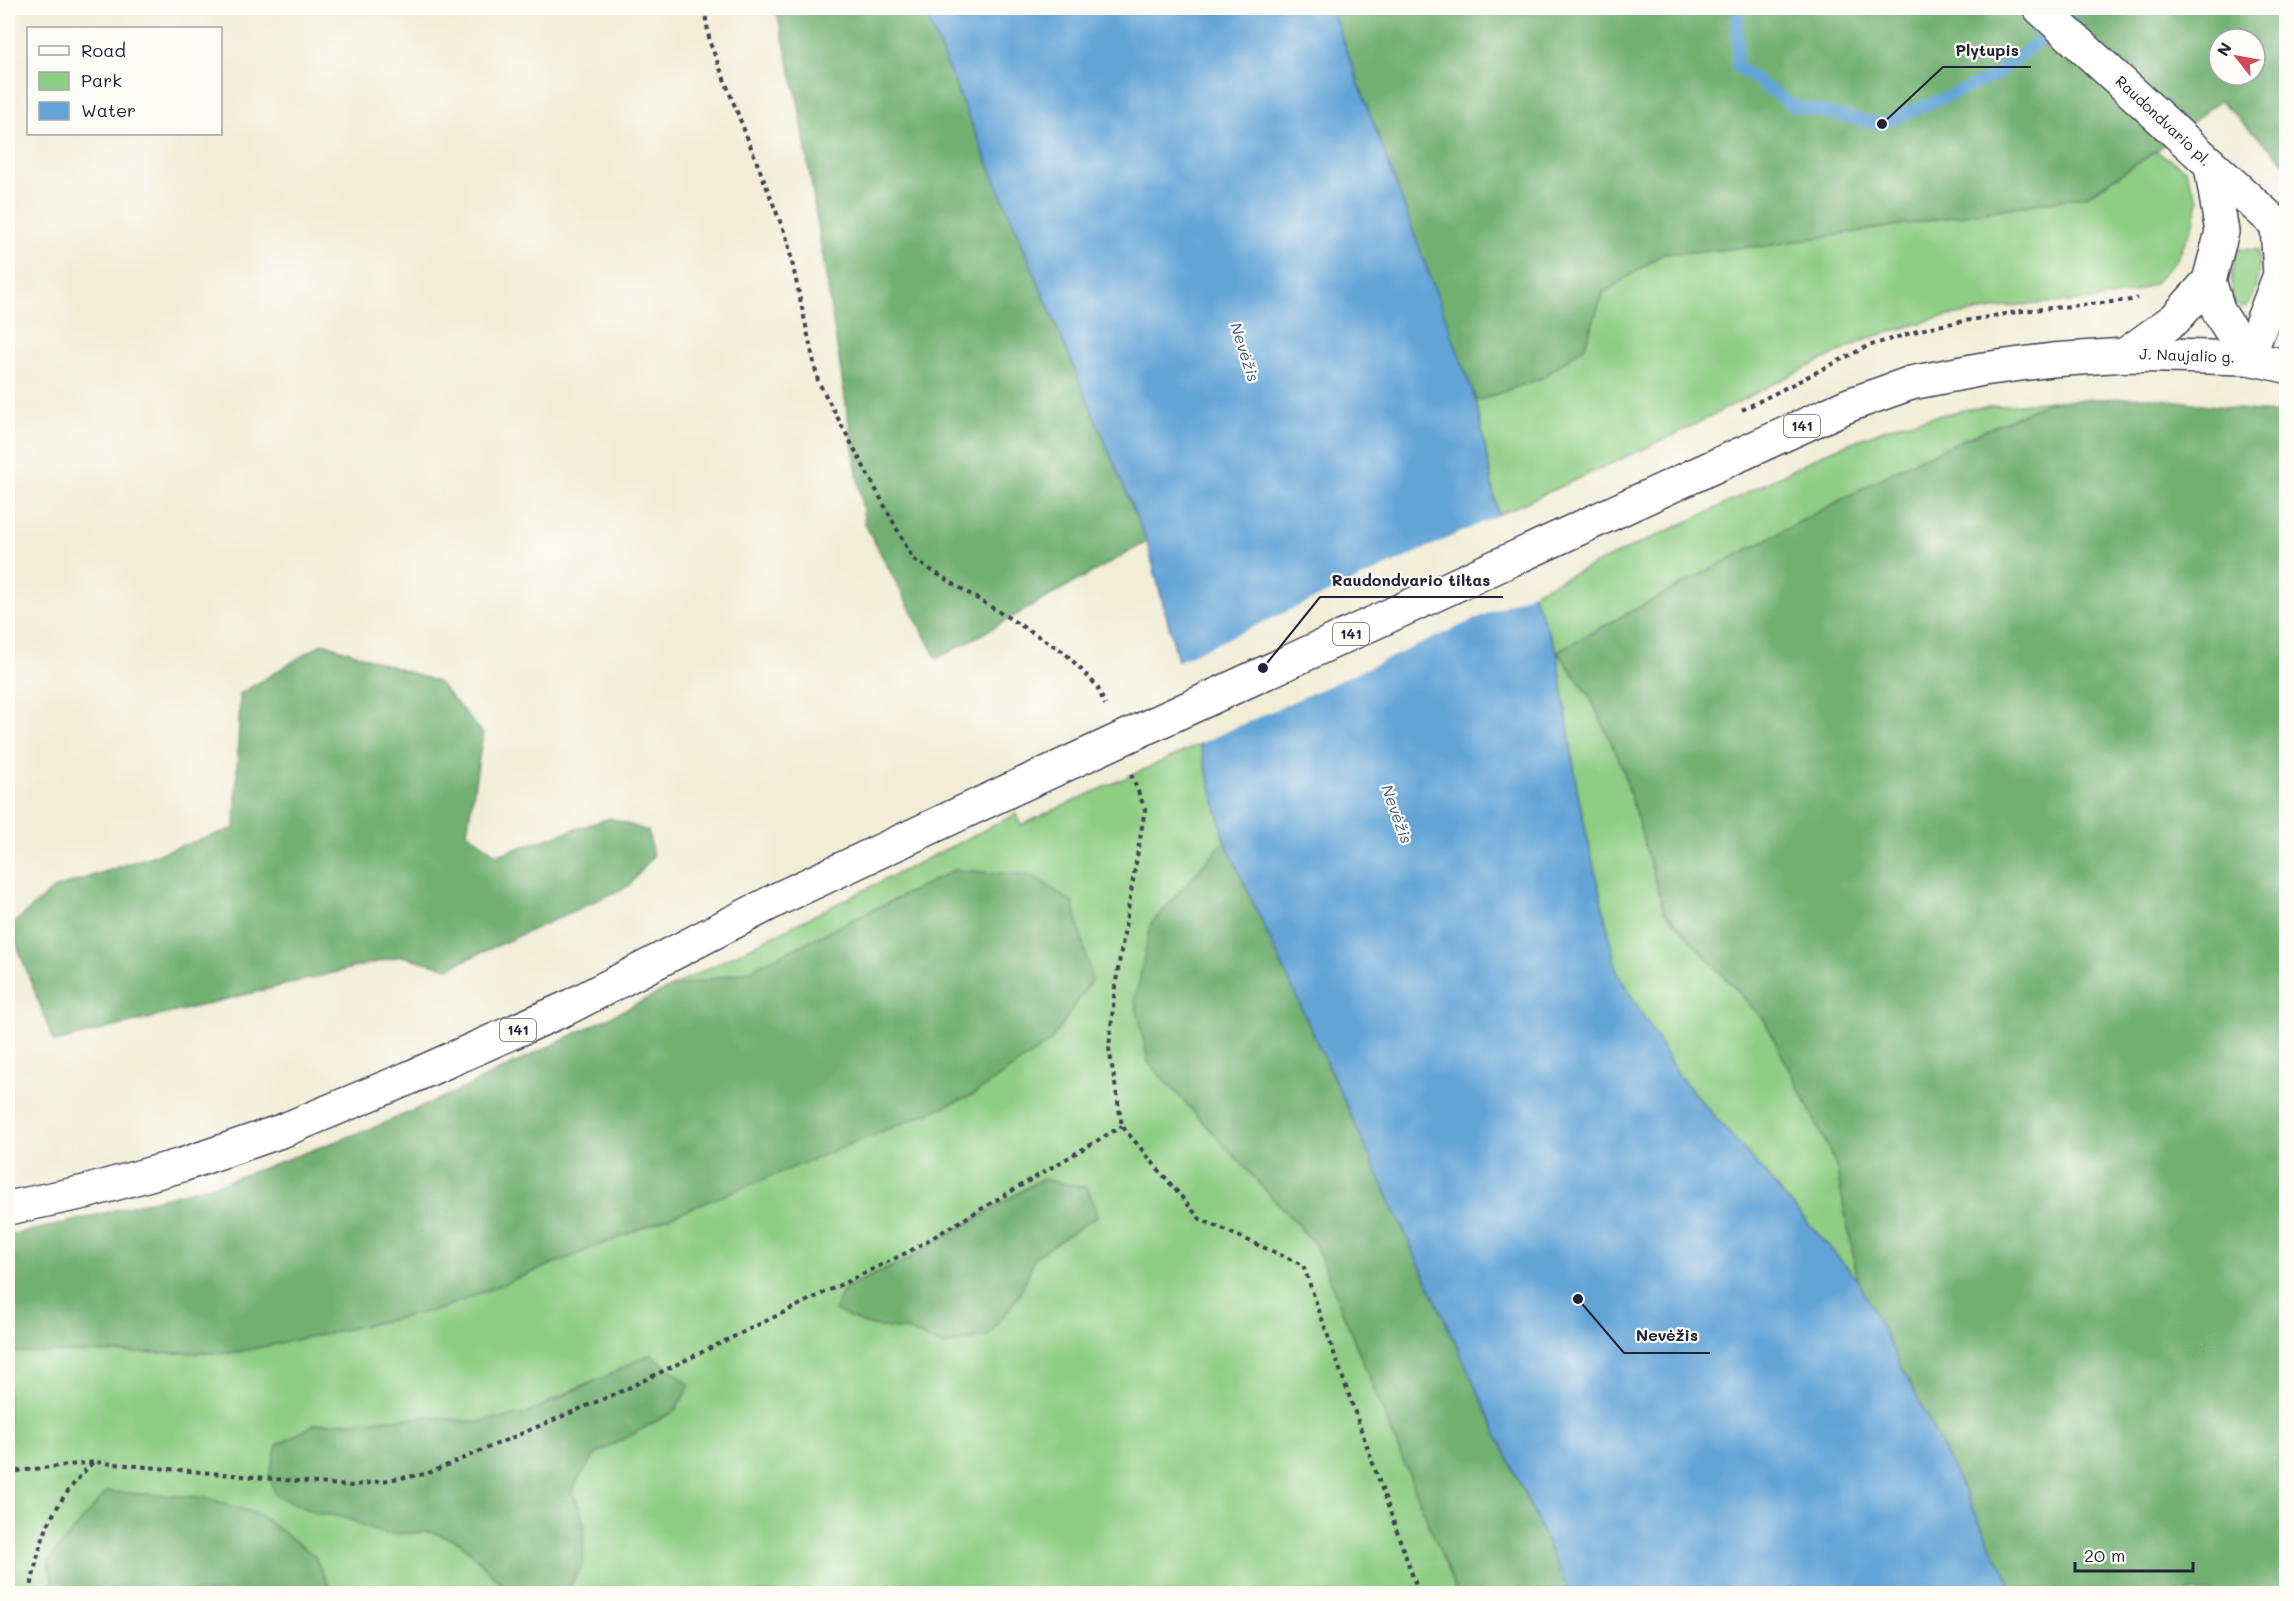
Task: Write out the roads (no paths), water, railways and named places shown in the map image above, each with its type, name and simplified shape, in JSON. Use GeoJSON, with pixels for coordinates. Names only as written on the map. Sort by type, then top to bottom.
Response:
{"type":"FeatureCollection","features":[{"type":"Feature","properties":{"kind":"main road","name":"Raudondvario pl."},"geometry":{"type":"LineString","coordinates":[[2040,8],[2282,229]]}},
{"type":"Feature","properties":{"kind":"main road"},"geometry":{"type":"LineString","coordinates":[[2125,355],[2175,319],[2209,281],[2222,232],[2211,166]]}},
{"type":"Feature","properties":{"kind":"main road"},"geometry":{"type":"LineString","coordinates":[[2248,358],[2280,275],[2282,229]]}},
{"type":"Feature","properties":{"kind":"main road"},"geometry":{"type":"LineString","coordinates":[[2209,281],[2219,312],[2248,358]]}},
{"type":"Feature","properties":{"kind":"main road","name":"J. Naujalio g."},"geometry":{"type":"LineString","coordinates":[[2125,355],[2248,358]]}},
{"type":"Feature","properties":{"kind":"main road","name":"141"},"geometry":{"type":"LineString","coordinates":[[8,1208],[85,1192],[182,1165],[284,1130],[399,1082],[567,1008],[780,898],[1006,792],[1848,405],[1911,383],[1983,369],[2052,360],[2125,355]]}},
{"type":"Feature","properties":{"kind":"main road","name":"141"},"geometry":{"type":"LineString","coordinates":[[2248,358],[2286,366]]}},
{"type":"Feature","properties":{"kind":"water"},"geometry":{"type":"Polygon","coordinates":[[[923,8],[1331,8],[1476,401],[1498,515],[1557,651],[1578,795],[1617,972],[1679,1076],[1858,1280],[2015,1593],[1570,1593],[1225,841],[1147,542],[923,8]]]}},
{"type":"Feature","properties":{"kind":"waterway"},"geometry":{"type":"LineString","coordinates":[[1738,8],[1737,66],[1793,106],[1882,124],[1993,77],[2079,8]]}},
{"type":"Feature","properties":{"kind":"place","name":"Plytupis"},"geometry":{"type":"Point","coordinates":[1882,124]}},
{"type":"Feature","properties":{"kind":"place","name":"Raudondvario tiltas"},"geometry":{"type":"Point","coordinates":[1263,668]}},
{"type":"Feature","properties":{"kind":"place","name":"Nevėžis"},"geometry":{"type":"Point","coordinates":[1578,1299]}}]}
